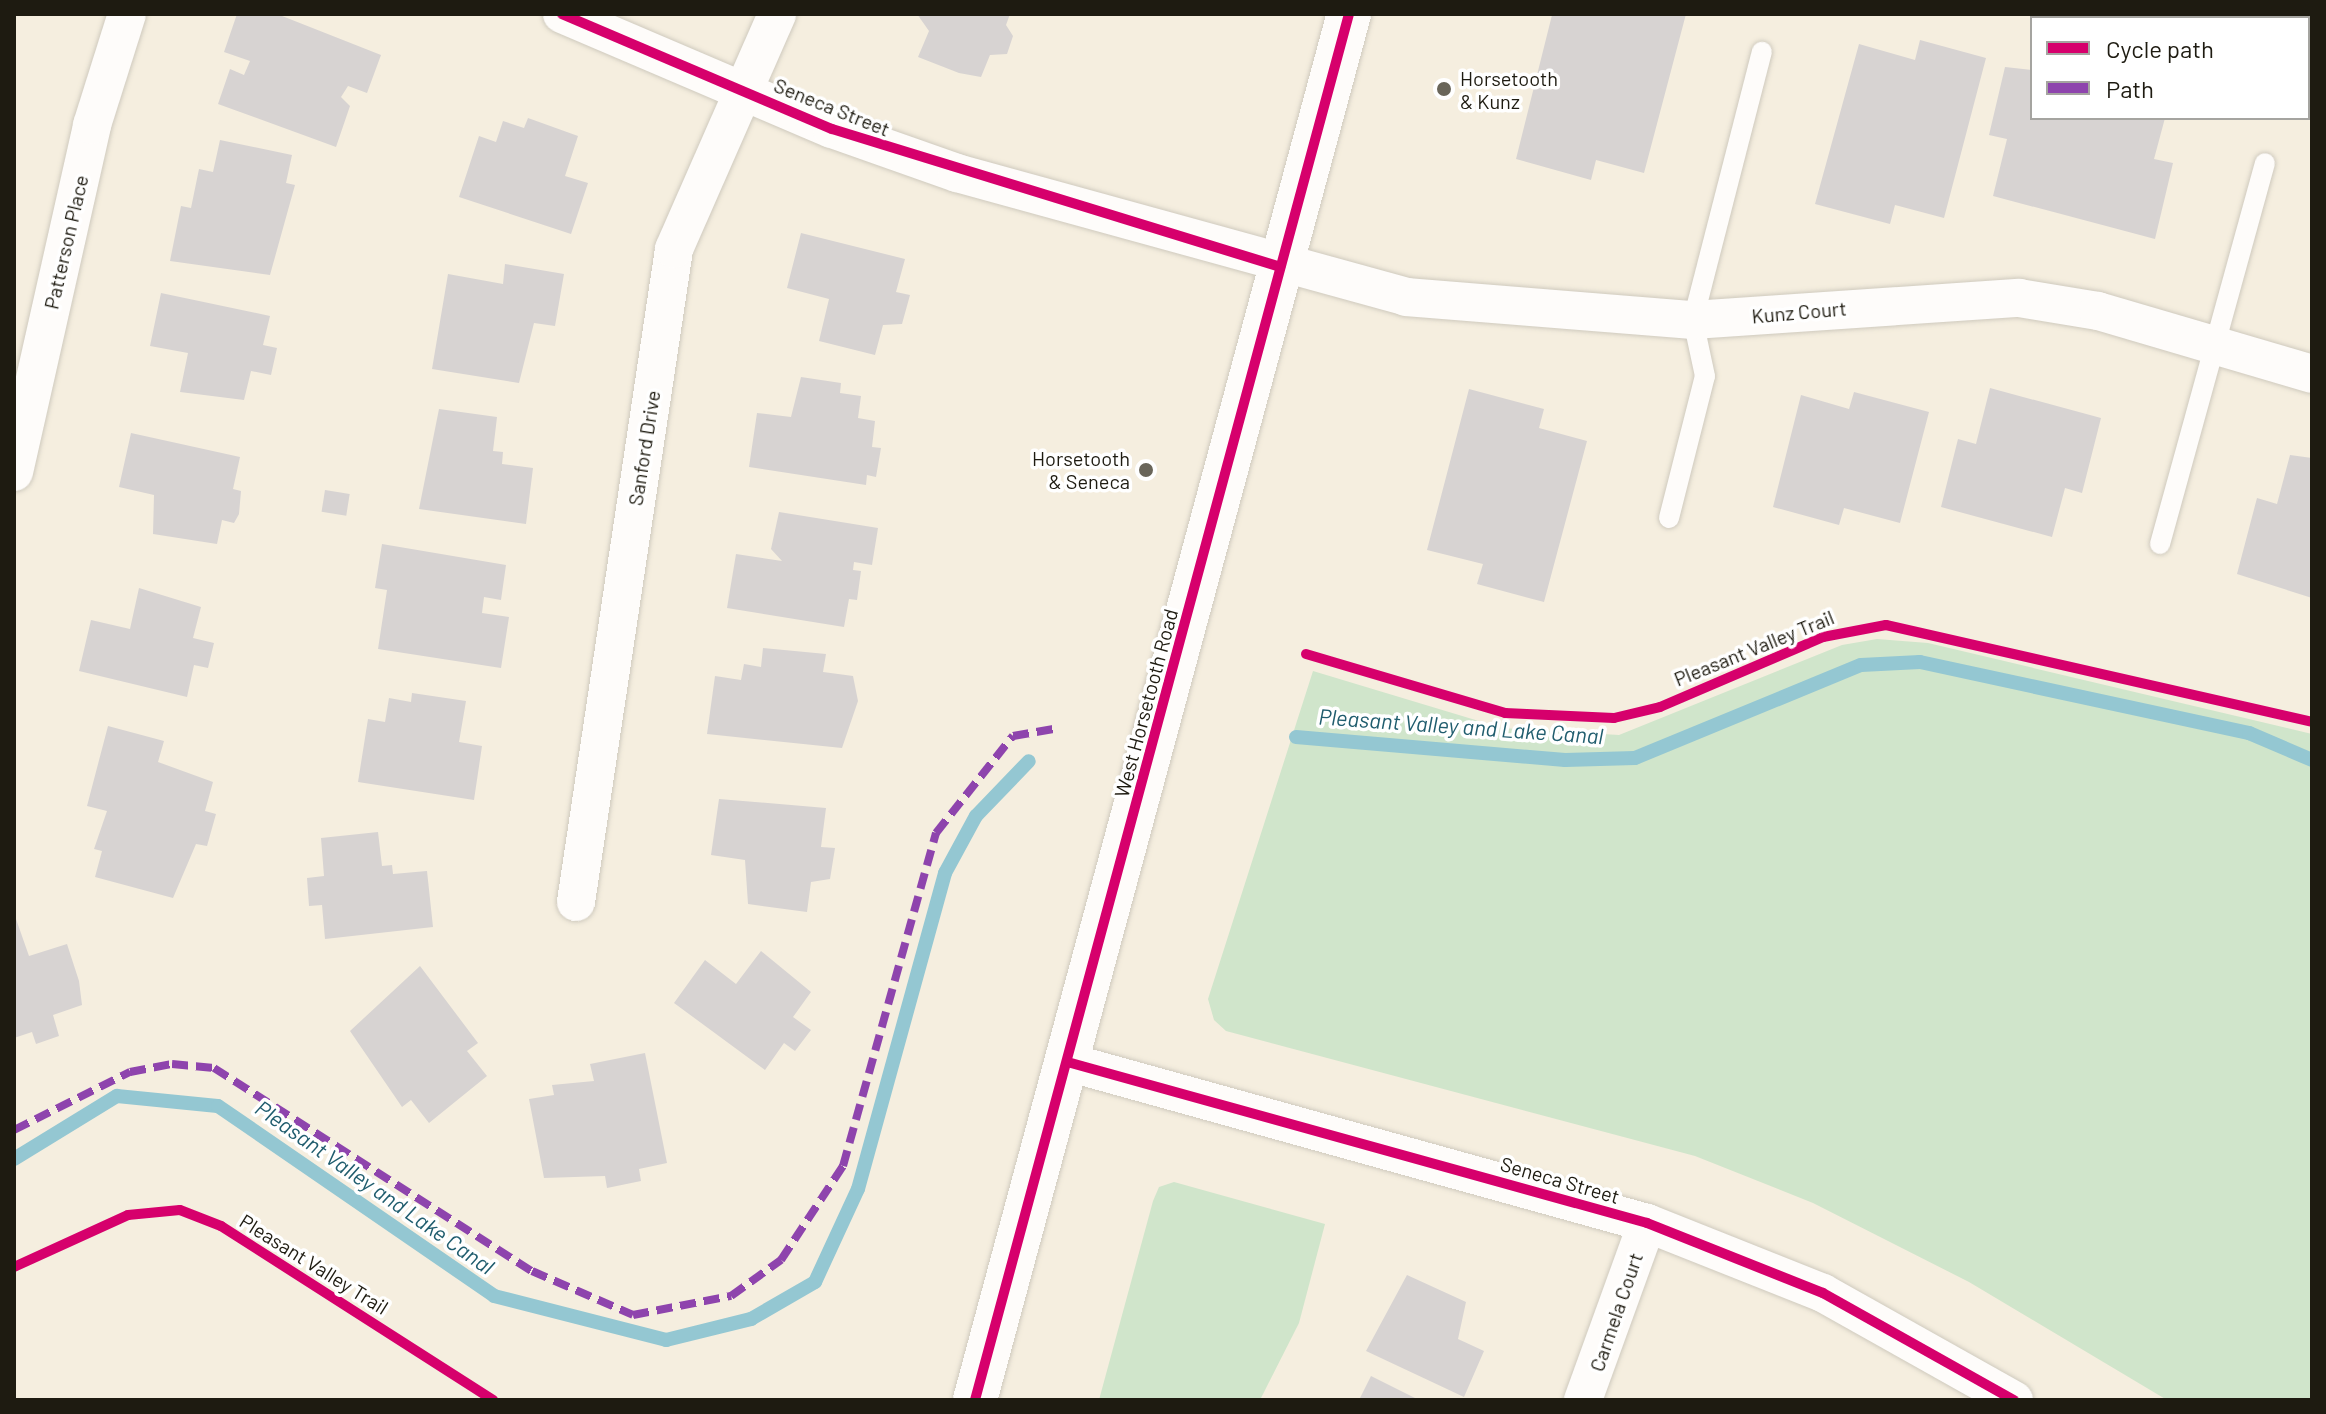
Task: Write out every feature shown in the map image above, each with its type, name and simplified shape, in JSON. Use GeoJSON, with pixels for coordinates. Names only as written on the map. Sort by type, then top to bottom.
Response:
{"type":"FeatureCollection","features":[{"type":"Feature","properties":{"kind":"main road","name":"West Horsetooth Road"},"geometry":{"type":"LineString","coordinates":[[975,1400],[1071,1063],[1349,14]]}},
{"type":"Feature","properties":{"kind":"street","name":"Patterson Place"},"geometry":{"type":"LineString","coordinates":[[14,472],[92,125],[127,14]]}},
{"type":"Feature","properties":{"kind":"street","name":"Seneca Street"},"geometry":{"type":"LineString","coordinates":[[562,14],[745,91],[957,173],[1280,267]]}},
{"type":"Feature","properties":{"kind":"street","name":"Sanford Drive"},"geometry":{"type":"LineString","coordinates":[[576,902],[674,249],[777,14]]}},
{"type":"Feature","properties":{"kind":"street","name":"Kunz Court"},"geometry":{"type":"LineString","coordinates":[[1280,267],[1406,297],[1693,320],[2019,298],[2098,311],[2312,374]]}},
{"type":"Feature","properties":{"kind":"street","name":"Seneca Street"},"geometry":{"type":"LineString","coordinates":[[1071,1063],[1647,1223],[1823,1293],[2014,1400]]}},
{"type":"Feature","properties":{"kind":"street","name":"Carmela Court"},"geometry":{"type":"LineString","coordinates":[[1583,1400],[1647,1223]]}},
{"type":"Feature","properties":{"kind":"lane"},"geometry":{"type":"LineString","coordinates":[[1669,518],[1705,376],[1693,320],[1762,52]]}},
{"type":"Feature","properties":{"kind":"lane"},"geometry":{"type":"LineString","coordinates":[[2160,544],[2212,345],[2265,163]]}},
{"type":"Feature","properties":{"kind":"green space"},"geometry":{"type":"Polygon","coordinates":[[[1877,639],[1928,643],[2312,734],[2312,1400],[2167,1400],[1969,1282],[1813,1203],[1695,1156],[1226,1031],[1214,1020],[1208,999],[1313,671],[1502,728],[1619,735],[1842,645],[1877,639]]]}},
{"type":"Feature","properties":{"kind":"green space"},"geometry":{"type":"Polygon","coordinates":[[[1174,1182],[1325,1224],[1299,1323],[1260,1400],[1099,1400],[1153,1201],[1159,1187],[1174,1182]]]}},
{"type":"Feature","properties":{"kind":"building"},"geometry":{"type":"Polygon","coordinates":[[[237,14],[277,14],[381,55],[367,93],[348,86],[341,97],[350,106],[336,147],[218,104],[230,69],[244,75],[250,61],[224,52],[237,14]]]}},
{"type":"Feature","properties":{"kind":"building"},"geometry":{"type":"Polygon","coordinates":[[[917,14],[1010,14],[1006,25],[1013,36],[1007,54],[990,55],[981,77],[959,73],[918,57],[929,31],[917,14]]]}},
{"type":"Feature","properties":{"kind":"building"},"geometry":{"type":"Polygon","coordinates":[[[1686,14],[1644,173],[1596,160],[1591,180],[1516,159],[1552,15],[1686,14]]]}},
{"type":"Feature","properties":{"kind":"building"},"geometry":{"type":"Polygon","coordinates":[[[1920,40],[1986,58],[1944,218],[1895,205],[1890,224],[1815,204],[1859,44],[1915,60],[1920,40]]]}},
{"type":"Feature","properties":{"kind":"building"},"geometry":{"type":"Polygon","coordinates":[[[2005,67],[2030,70],[2030,120],[2164,120],[2154,159],[2173,163],[2155,239],[1993,196],[2007,139],[1989,135],[2005,67]]]}},
{"type":"Feature","properties":{"kind":"building"},"geometry":{"type":"Polygon","coordinates":[[[528,118],[578,136],[565,176],[588,183],[571,234],[459,197],[479,136],[496,142],[503,121],[524,128],[528,118]]]}},
{"type":"Feature","properties":{"kind":"building"},"geometry":{"type":"Polygon","coordinates":[[[220,140],[292,155],[286,183],[295,185],[270,275],[170,261],[181,206],[191,208],[199,169],[213,172],[220,140]]]}},
{"type":"Feature","properties":{"kind":"building"},"geometry":{"type":"Polygon","coordinates":[[[801,233],[905,259],[896,292],[910,295],[902,324],[883,325],[875,355],[819,341],[829,299],[787,288],[801,233]]]}},
{"type":"Feature","properties":{"kind":"building"},"geometry":{"type":"Polygon","coordinates":[[[505,264],[564,274],[555,326],[534,323],[519,383],[432,369],[448,274],[503,284],[505,264]]]}},
{"type":"Feature","properties":{"kind":"building"},"geometry":{"type":"Polygon","coordinates":[[[161,293],[270,316],[263,345],[277,348],[271,375],[251,371],[244,400],[180,392],[188,353],[150,346],[161,293]]]}},
{"type":"Feature","properties":{"kind":"building"},"geometry":{"type":"Polygon","coordinates":[[[801,377],[841,383],[840,393],[861,396],[858,418],[875,421],[872,447],[881,448],[876,477],[867,475],[866,485],[749,467],[757,413],[791,417],[801,377]]]}},
{"type":"Feature","properties":{"kind":"building"},"geometry":{"type":"Polygon","coordinates":[[[1990,388],[2101,418],[2082,493],[2065,488],[2052,537],[1941,507],[1958,439],[1976,444],[1990,388]]]}},
{"type":"Feature","properties":{"kind":"building"},"geometry":{"type":"Polygon","coordinates":[[[1469,389],[1544,409],[1539,428],[1587,441],[1544,602],[1477,584],[1483,564],[1427,550],[1469,389]]]}},
{"type":"Feature","properties":{"kind":"building"},"geometry":{"type":"Polygon","coordinates":[[[1854,392],[1929,412],[1900,523],[1844,508],[1839,525],[1773,507],[1801,395],[1849,409],[1854,392]]]}},
{"type":"Feature","properties":{"kind":"building"},"geometry":{"type":"Polygon","coordinates":[[[439,409],[497,417],[493,451],[503,452],[502,464],[533,468],[526,524],[419,509],[439,409]]]}},
{"type":"Feature","properties":{"kind":"building"},"geometry":{"type":"Polygon","coordinates":[[[131,433],[240,457],[233,489],[241,491],[239,514],[234,523],[222,520],[217,544],[153,534],[154,495],[119,487],[131,433]]]}},
{"type":"Feature","properties":{"kind":"building"},"geometry":{"type":"Polygon","coordinates":[[[2290,455],[2312,458],[2312,598],[2237,574],[2257,498],[2277,504],[2290,455]]]}},
{"type":"Feature","properties":{"kind":"building"},"geometry":{"type":"Polygon","coordinates":[[[325,490],[350,494],[346,516],[322,512],[325,490]]]}},
{"type":"Feature","properties":{"kind":"building"},"geometry":{"type":"Polygon","coordinates":[[[779,512],[878,528],[872,565],[854,562],[853,570],[861,571],[857,600],[849,599],[844,627],[727,608],[736,554],[782,561],[771,549],[779,512]]]}},
{"type":"Feature","properties":{"kind":"building"},"geometry":{"type":"Polygon","coordinates":[[[382,544],[506,565],[501,600],[484,597],[482,613],[509,617],[501,668],[378,649],[387,590],[375,588],[382,544]]]}},
{"type":"Feature","properties":{"kind":"building"},"geometry":{"type":"Polygon","coordinates":[[[139,588],[201,607],[193,638],[214,643],[208,668],[194,665],[187,697],[79,671],[91,620],[130,629],[139,588]]]}},
{"type":"Feature","properties":{"kind":"building"},"geometry":{"type":"Polygon","coordinates":[[[763,648],[826,654],[823,672],[853,676],[858,701],[842,748],[707,734],[715,676],[741,680],[744,664],[761,667],[763,648]]]}},
{"type":"Feature","properties":{"kind":"building"},"geometry":{"type":"Polygon","coordinates":[[[412,693],[466,701],[459,742],[482,746],[474,800],[358,782],[368,719],[385,722],[389,698],[411,702],[412,693]]]}},
{"type":"Feature","properties":{"kind":"building"},"geometry":{"type":"Polygon","coordinates":[[[108,726],[164,741],[158,762],[213,782],[205,811],[216,814],[207,846],[196,844],[173,898],[95,877],[102,851],[94,849],[107,811],[87,806],[108,726]]]}},
{"type":"Feature","properties":{"kind":"building"},"geometry":{"type":"Polygon","coordinates":[[[719,799],[826,808],[821,847],[835,848],[830,879],[811,882],[807,912],[748,904],[745,860],[711,855],[719,799]]]}},
{"type":"Feature","properties":{"kind":"building"},"geometry":{"type":"Polygon","coordinates":[[[378,832],[382,866],[392,865],[393,874],[427,871],[433,927],[325,939],[322,905],[309,906],[307,878],[324,876],[321,838],[378,832]]]}},
{"type":"Feature","properties":{"kind":"building"},"geometry":{"type":"Polygon","coordinates":[[[16,919],[29,956],[67,944],[79,981],[82,1005],[53,1015],[59,1036],[36,1044],[32,1032],[14,1038],[16,919]]]}},
{"type":"Feature","properties":{"kind":"building"},"geometry":{"type":"Polygon","coordinates":[[[761,951],[811,992],[793,1017],[811,1030],[795,1051],[784,1043],[765,1070],[674,1003],[705,960],[736,984],[761,951]]]}},
{"type":"Feature","properties":{"kind":"building"},"geometry":{"type":"Polygon","coordinates":[[[420,966],[478,1043],[467,1051],[487,1076],[429,1123],[411,1100],[402,1107],[350,1031],[420,966]]]}},
{"type":"Feature","properties":{"kind":"building"},"geometry":{"type":"Polygon","coordinates":[[[645,1053],[667,1163],[639,1169],[641,1181],[607,1188],[605,1176],[544,1178],[529,1099],[554,1095],[552,1085],[594,1081],[590,1064],[645,1053]]]}},
{"type":"Feature","properties":{"kind":"building"},"geometry":{"type":"Polygon","coordinates":[[[1407,1275],[1466,1302],[1458,1339],[1484,1351],[1464,1397],[1366,1351],[1407,1275]]]}},
{"type":"Feature","properties":{"kind":"building"},"geometry":{"type":"Polygon","coordinates":[[[1371,1376],[1419,1400],[1359,1400],[1371,1376]]]}},
{"type":"Feature","properties":{"kind":"waterway","name":"Pleasant Valley and Lake Canal"},"geometry":{"type":"LineString","coordinates":[[1296,737],[1565,760],[1635,758],[1861,665],[1920,662],[2249,733],[2312,760]]}},
{"type":"Feature","properties":{"kind":"waterway","name":"Pleasant Valley and Lake Canal"},"geometry":{"type":"LineString","coordinates":[[14,1159],[117,1096],[218,1106],[494,1296],[666,1340],[751,1319],[815,1282],[858,1189],[945,873],[976,816],[1029,761]]}},
{"type":"Feature","properties":{"kind":"marked path"},"geometry":{"type":"LineString","coordinates":[[14,1130],[130,1072],[172,1064],[214,1068],[532,1271],[633,1315],[731,1296],[781,1260],[843,1166],[936,833],[1013,736],[1053,729]]}},
{"type":"Feature","properties":{"kind":"cycle path"},"geometry":{"type":"LineString","coordinates":[[562,14],[832,129],[1280,267]]}},
{"type":"Feature","properties":{"kind":"cycle path"},"geometry":{"type":"LineString","coordinates":[[975,1400],[1349,14]]}},
{"type":"Feature","properties":{"kind":"cycle path","name":"Pleasant Valley Trail"},"geometry":{"type":"LineString","coordinates":[[1306,654],[1505,713],[1614,718],[1660,707],[1823,637],[1886,625],[2312,722]]}},
{"type":"Feature","properties":{"kind":"cycle path"},"geometry":{"type":"LineString","coordinates":[[1071,1063],[1647,1223],[1823,1293],[2014,1400]]}},
{"type":"Feature","properties":{"kind":"cycle path","name":"Pleasant Valley Trail"},"geometry":{"type":"LineString","coordinates":[[14,1267],[128,1215],[180,1210],[221,1226],[493,1400]]}},
{"type":"Feature","properties":{"kind":"place","name":"Horsetooth & Kunz"},"geometry":{"type":"Point","coordinates":[1444,89]}},
{"type":"Feature","properties":{"kind":"place","name":"Horsetooth & Seneca"},"geometry":{"type":"Point","coordinates":[1146,470]}}]}
